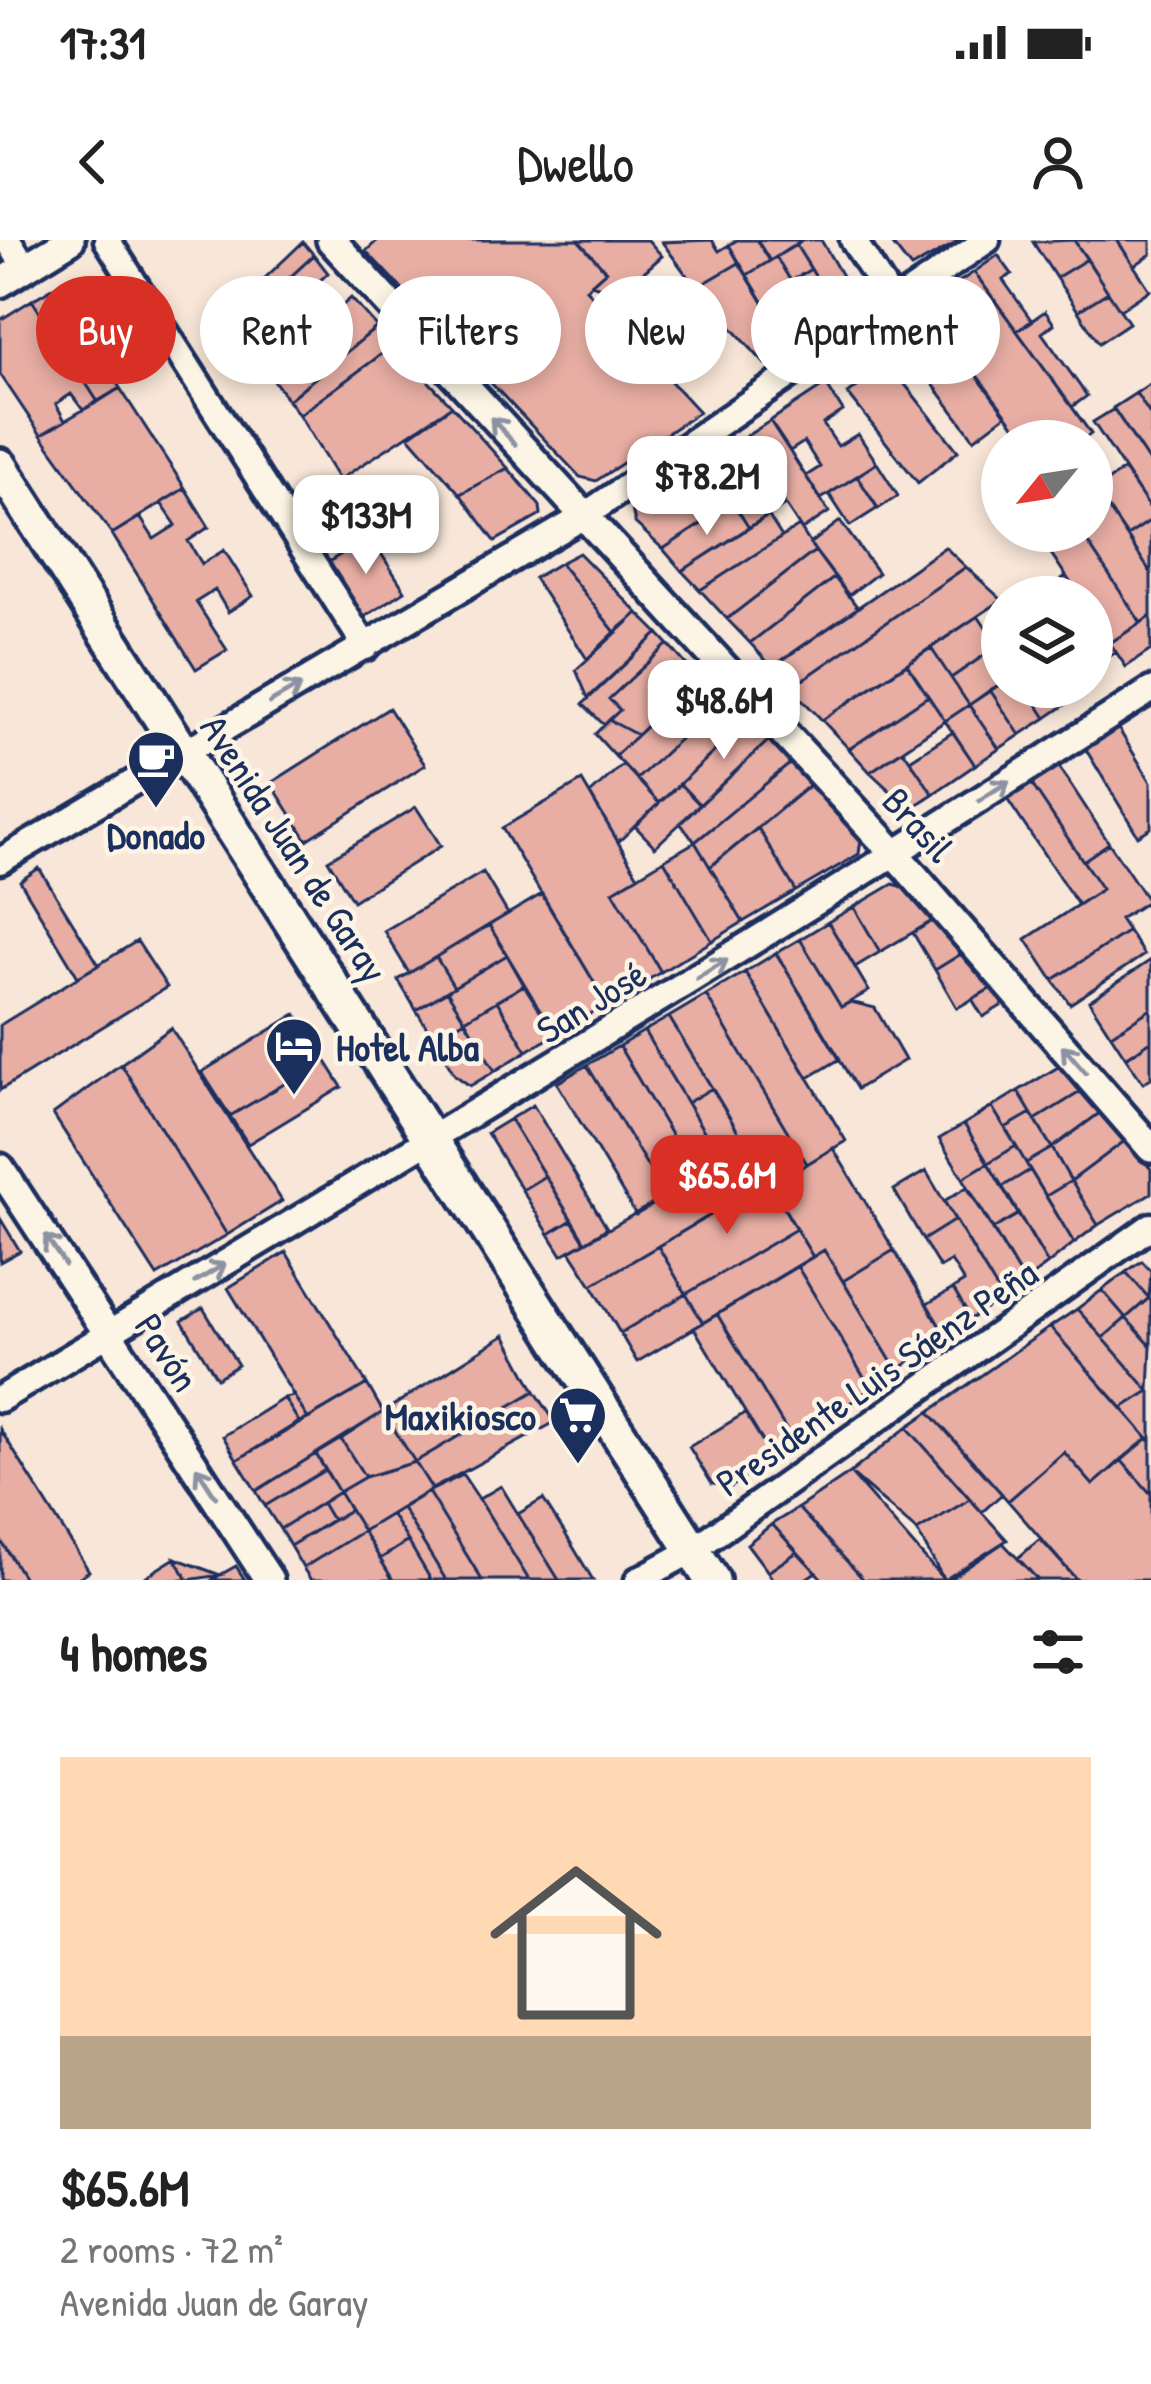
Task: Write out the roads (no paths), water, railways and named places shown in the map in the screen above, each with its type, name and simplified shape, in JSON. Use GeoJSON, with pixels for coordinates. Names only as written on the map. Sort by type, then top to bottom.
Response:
{"type":"FeatureCollection","features":[{"type":"Feature","properties":{"kind":"main road","name":"Avenida Juan de Garay"},"geometry":{"type":"LineString","coordinates":[[0,466],[433,1140],[694,1570],[712,1580]]}},
{"type":"Feature","properties":{"kind":"street"},"geometry":{"type":"LineString","coordinates":[[8,240],[25,267]]}},
{"type":"Feature","properties":{"kind":"street"},"geometry":{"type":"LineString","coordinates":[[0,283],[70,240]]}},
{"type":"Feature","properties":{"kind":"street"},"geometry":{"type":"LineString","coordinates":[[106,240],[366,646]]}},
{"type":"Feature","properties":{"kind":"street","name":"Brasil"},"geometry":{"type":"LineString","coordinates":[[331,240],[581,518],[896,855],[1151,1148]]}},
{"type":"Feature","properties":{"kind":"street"},"geometry":{"type":"LineString","coordinates":[[853,240],[876,276]]}},
{"type":"Feature","properties":{"kind":"street"},"geometry":{"type":"LineString","coordinates":[[934,276],[987,240]]}},
{"type":"Feature","properties":{"kind":"street"},"geometry":{"type":"LineString","coordinates":[[0,861],[581,518],[776,384]]}},
{"type":"Feature","properties":{"kind":"street","name":"San José"},"geometry":{"type":"LineString","coordinates":[[0,1399],[896,855],[1151,690]]}},
{"type":"Feature","properties":{"kind":"street","name":"Pavón"},"geometry":{"type":"LineString","coordinates":[[0,1168],[269,1580]]}},
{"type":"Feature","properties":{"kind":"street","name":"Presidente Luis Sáenz Peña"},"geometry":{"type":"LineString","coordinates":[[638,1580],[694,1570],[1151,1226]]}},
{"type":"Feature","properties":{"kind":"place","name":"Donado"},"geometry":{"type":"Point","coordinates":[156,810]}},
{"type":"Feature","properties":{"kind":"place","name":"Hotel Alba"},"geometry":{"type":"Point","coordinates":[294,1097]}},
{"type":"Feature","properties":{"kind":"place","name":"Maxikiosco"},"geometry":{"type":"Point","coordinates":[578,1466]}}]}
